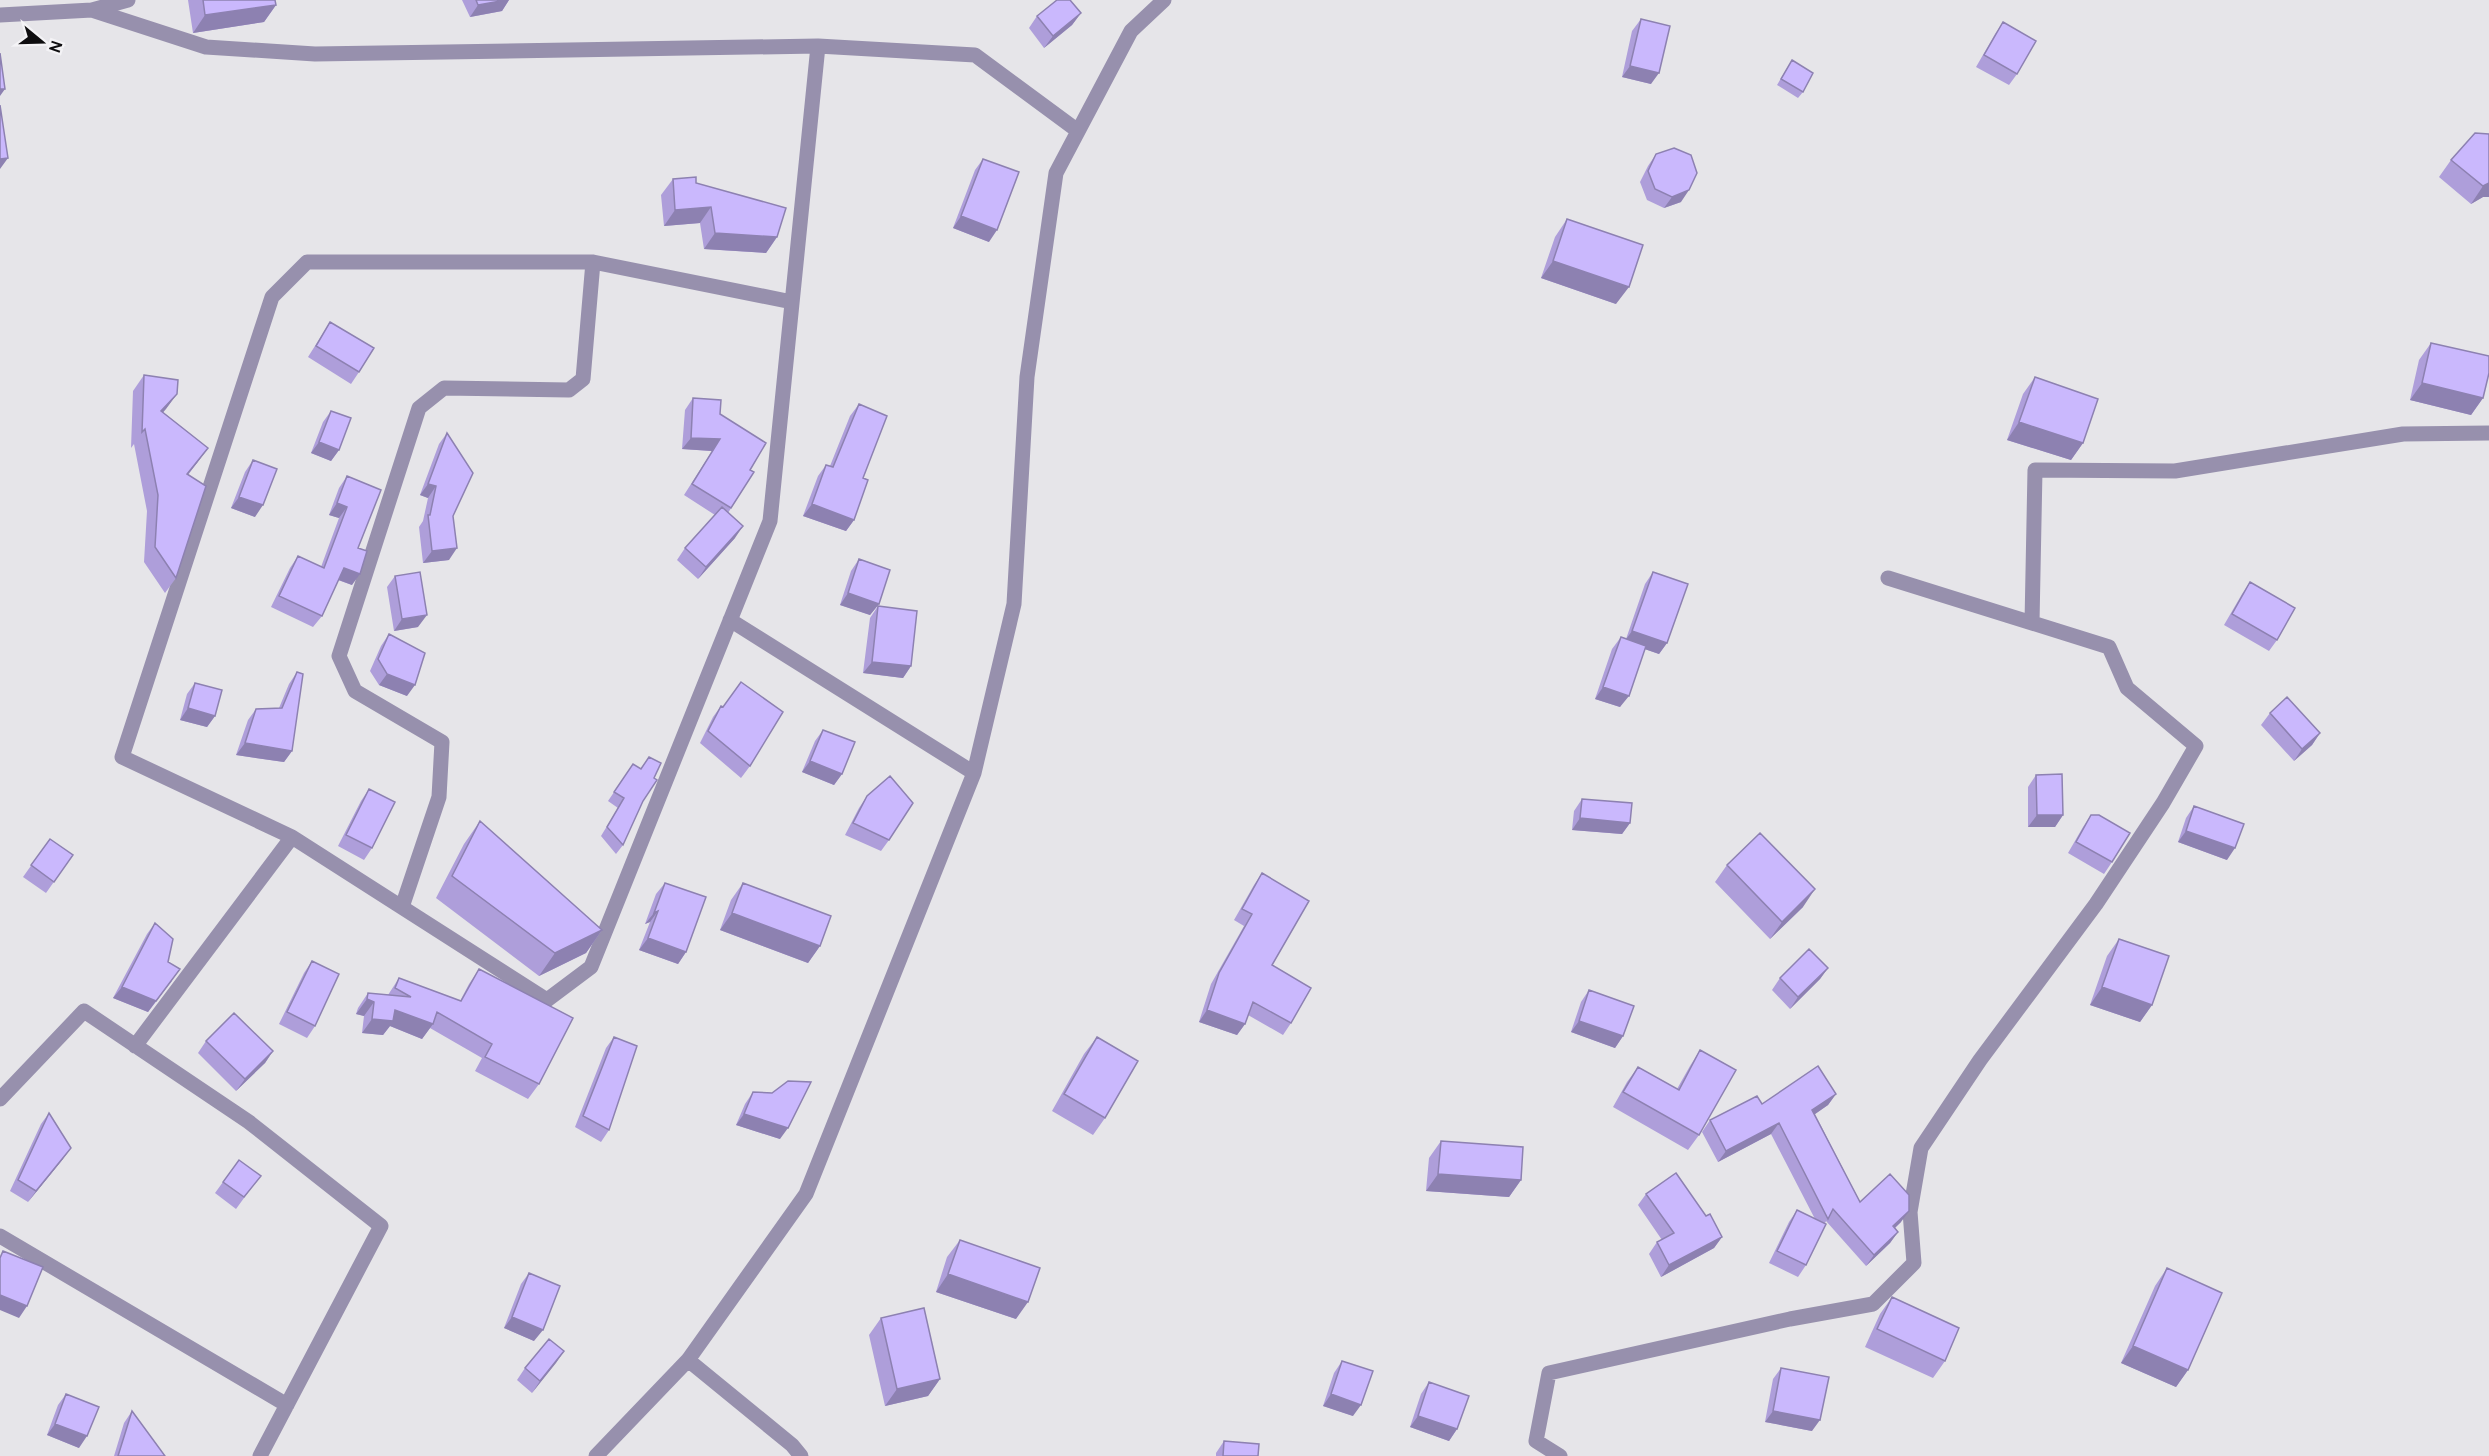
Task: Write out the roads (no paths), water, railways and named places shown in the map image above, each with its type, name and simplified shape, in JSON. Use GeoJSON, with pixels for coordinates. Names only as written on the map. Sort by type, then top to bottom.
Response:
{"type":"FeatureCollection","features":[{"type":"Feature","properties":{"kind":"street"},"geometry":{"type":"LineString","coordinates":[[0,15],[92,10],[128,0]]}},
{"type":"Feature","properties":{"kind":"street"},"geometry":{"type":"LineString","coordinates":[[596,1456],[688,1360],[806,1194],[974,773],[1014,604],[1027,377],[1056,173],[1131,31],[1164,0]]}},
{"type":"Feature","properties":{"kind":"street"},"geometry":{"type":"LineString","coordinates":[[92,10],[206,47],[315,54],[818,46],[975,55],[1078,131]]}},
{"type":"Feature","properties":{"kind":"street"},"geometry":{"type":"LineString","coordinates":[[792,302],[592,262],[308,262],[272,297],[122,757],[292,837],[547,1000],[591,967],[770,521],[818,46]]}},
{"type":"Feature","properties":{"kind":"street"},"geometry":{"type":"LineString","coordinates":[[402,908],[439,797],[442,742],[355,691],[339,656],[419,408],[444,388],[568,390],[583,379],[592,262]]}},
{"type":"Feature","properties":{"kind":"street"},"geometry":{"type":"LineString","coordinates":[[2032,623],[2035,470],[2175,471],[2403,434],[2489,433]]}},
{"type":"Feature","properties":{"kind":"street"},"geometry":{"type":"LineString","coordinates":[[1560,1456],[1536,1441],[1549,1373],[1790,1319],[1873,1304],[1914,1263],[1910,1212],[1921,1148],[1980,1060],[2096,904],[2163,803],[2196,746],[2127,688],[2109,647],[1888,578]]}},
{"type":"Feature","properties":{"kind":"street"},"geometry":{"type":"LineString","coordinates":[[730,620],[974,773]]}},
{"type":"Feature","properties":{"kind":"street"},"geometry":{"type":"LineString","coordinates":[[135,1046],[292,837]]}},
{"type":"Feature","properties":{"kind":"street"},"geometry":{"type":"LineString","coordinates":[[0,1099],[84,1011],[249,1122],[381,1226],[260,1456]]}},
{"type":"Feature","properties":{"kind":"street"},"geometry":{"type":"LineString","coordinates":[[0,1236],[287,1405]]}},
{"type":"Feature","properties":{"kind":"street"},"geometry":{"type":"LineString","coordinates":[[688,1360],[792,1445],[801,1456]]}}]}
